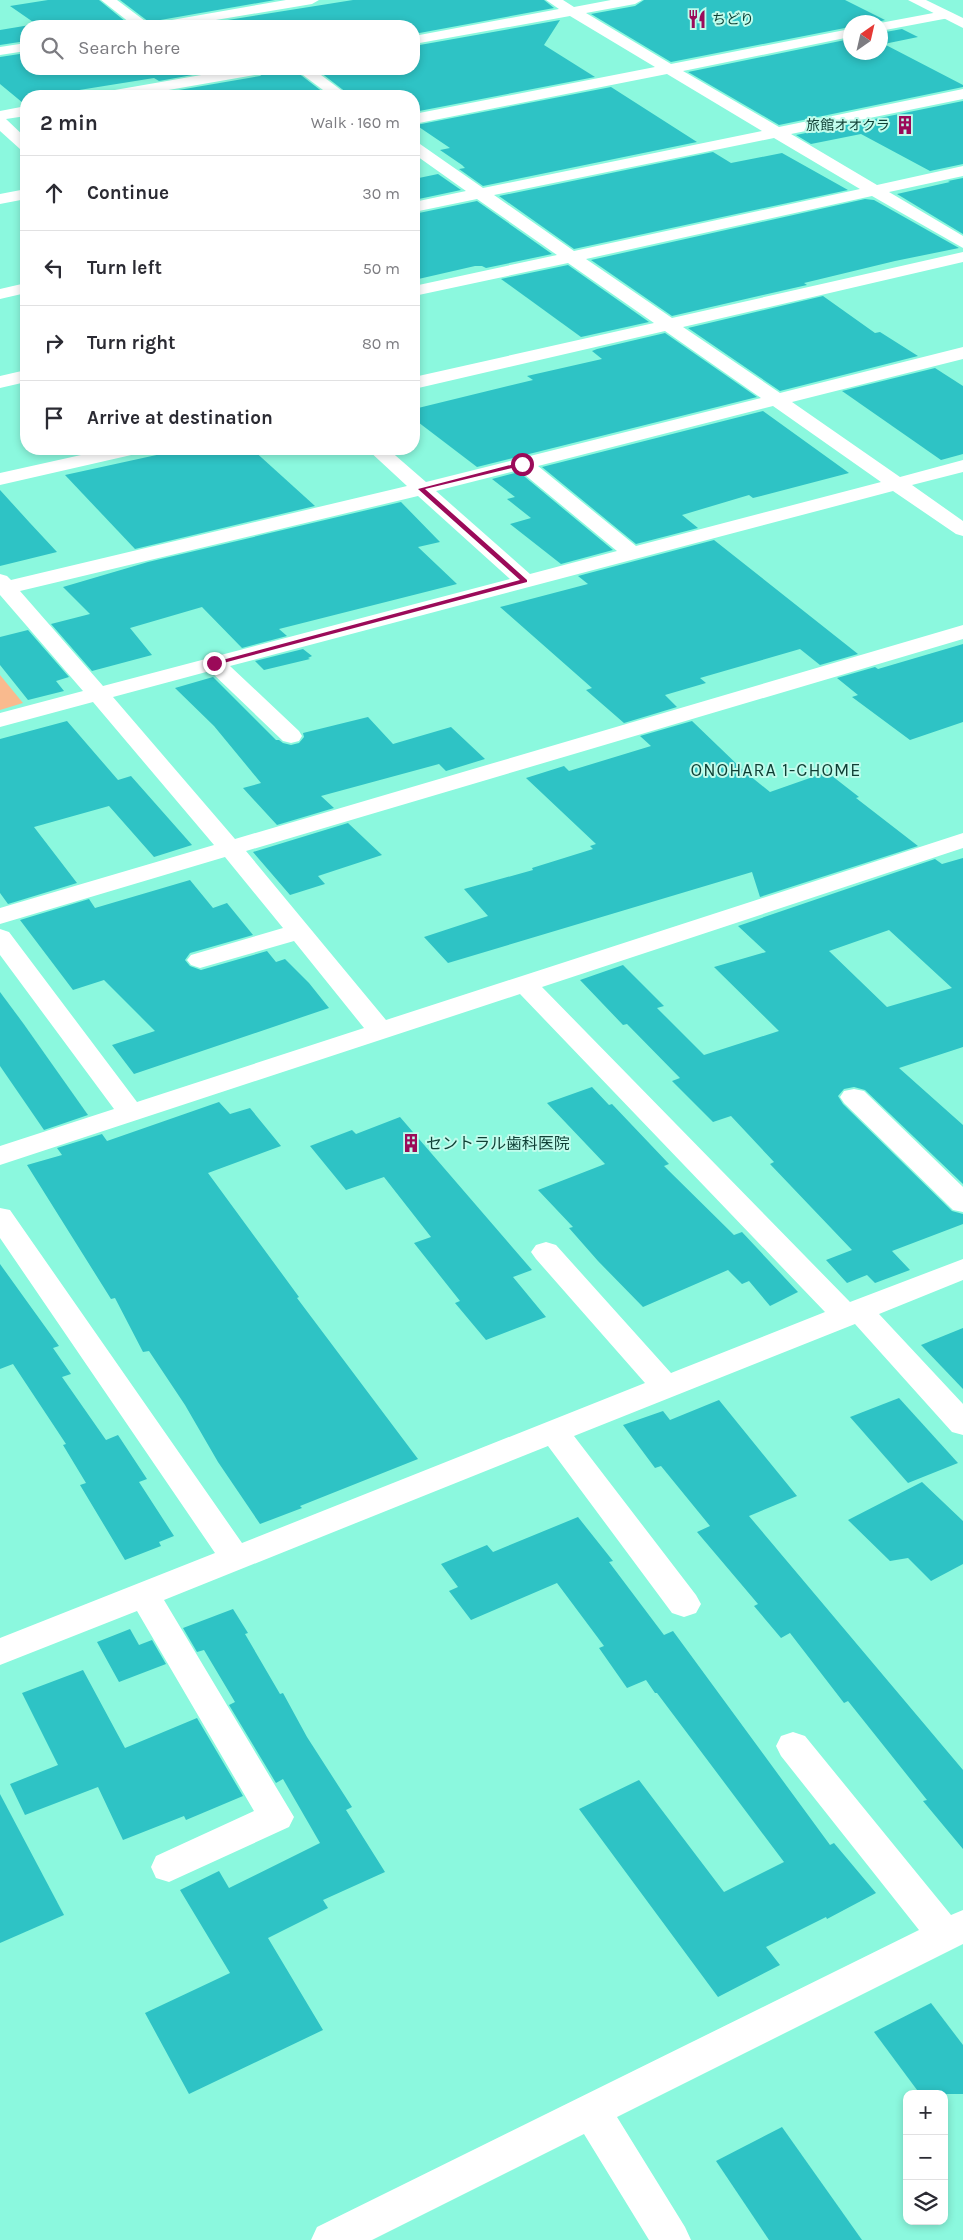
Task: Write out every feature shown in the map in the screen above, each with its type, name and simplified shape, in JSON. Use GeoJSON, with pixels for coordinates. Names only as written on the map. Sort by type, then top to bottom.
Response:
{"type":"FeatureCollection","features":[{"type":"Feature","properties":{"kind":"main road"},"geometry":{"type":"LineString","coordinates":[[108,0],[135,20]]}},
{"type":"Feature","properties":{"kind":"main road"},"geometry":{"type":"LineString","coordinates":[[207,0],[236,20]]}},
{"type":"Feature","properties":{"kind":"main road"},"geometry":{"type":"LineString","coordinates":[[192,20],[312,0]]}},
{"type":"Feature","properties":{"kind":"main road"},"geometry":{"type":"LineString","coordinates":[[553,0],[963,243]]}},
{"type":"Feature","properties":{"kind":"main road"},"geometry":{"type":"LineString","coordinates":[[420,39],[634,0]]}},
{"type":"Feature","properties":{"kind":"main road"},"geometry":{"type":"LineString","coordinates":[[915,0],[963,24]]}},
{"type":"Feature","properties":{"kind":"main road"},"geometry":{"type":"LineString","coordinates":[[888,26],[944,15]]}},
{"type":"Feature","properties":{"kind":"main road"},"geometry":{"type":"LineString","coordinates":[[420,118],[843,34]]}},
{"type":"Feature","properties":{"kind":"main road"},"geometry":{"type":"LineString","coordinates":[[0,51],[20,48]]}},
{"type":"Feature","properties":{"kind":"main road"},"geometry":{"type":"LineString","coordinates":[[143,90],[226,75]]}},
{"type":"Feature","properties":{"kind":"main road"},"geometry":{"type":"LineString","coordinates":[[311,75],[333,90]]}},
{"type":"Feature","properties":{"kind":"main road"},"geometry":{"type":"LineString","coordinates":[[420,206],[963,94]]}},
{"type":"Feature","properties":{"kind":"main road"},"geometry":{"type":"LineString","coordinates":[[0,116],[20,112]]}},
{"type":"Feature","properties":{"kind":"main road"},"geometry":{"type":"LineString","coordinates":[[0,122],[20,140]]}},
{"type":"Feature","properties":{"kind":"main road"},"geometry":{"type":"LineString","coordinates":[[420,151],[963,530]]}},
{"type":"Feature","properties":{"kind":"main road"},"geometry":{"type":"LineString","coordinates":[[420,291],[963,171]]}},
{"type":"Feature","properties":{"kind":"main road"},"geometry":{"type":"LineString","coordinates":[[0,199],[20,195]]}},
{"type":"Feature","properties":{"kind":"main road"},"geometry":{"type":"LineString","coordinates":[[420,382],[963,257]]}},
{"type":"Feature","properties":{"kind":"main road"},"geometry":{"type":"LineString","coordinates":[[0,294],[20,289]]}},
{"type":"Feature","properties":{"kind":"main road"},"geometry":{"type":"LineString","coordinates":[[380,1031],[230,848],[98,694],[2,586],[420,489],[963,353]]}},
{"type":"Feature","properties":{"kind":"main road"},"geometry":{"type":"LineString","coordinates":[[0,382],[20,377]]}},
{"type":"Feature","properties":{"kind":"main road"},"geometry":{"type":"LineString","coordinates":[[0,479],[106,455]]}},
{"type":"Feature","properties":{"kind":"main road"},"geometry":{"type":"LineString","coordinates":[[383,455],[525,581]]}},
{"type":"Feature","properties":{"kind":"main road"},"geometry":{"type":"LineString","coordinates":[[522,464],[632,553]]}},
{"type":"Feature","properties":{"kind":"main road"},"geometry":{"type":"LineString","coordinates":[[0,720],[963,466]]}},
{"type":"Feature","properties":{"kind":"main road"},"geometry":{"type":"LineString","coordinates":[[0,916],[963,632]]}},
{"type":"Feature","properties":{"kind":"main road"},"geometry":{"type":"LineString","coordinates":[[214,663],[291,736]]}},
{"type":"Feature","properties":{"kind":"main road"},"geometry":{"type":"LineString","coordinates":[[0,1156],[963,840]]}},
{"type":"Feature","properties":{"kind":"main road"},"geometry":{"type":"LineString","coordinates":[[200,960],[298,932]]}},
{"type":"Feature","properties":{"kind":"main road"},"geometry":{"type":"LineString","coordinates":[[0,938],[131,1113]]}},
{"type":"Feature","properties":{"kind":"main road"},"geometry":{"type":"LineString","coordinates":[[525,984],[963,1424]]}},
{"type":"Feature","properties":{"kind":"main road"},"geometry":{"type":"LineString","coordinates":[[854,1097],[963,1203]]}},
{"type":"Feature","properties":{"kind":"main road"},"geometry":{"type":"LineString","coordinates":[[0,1217],[236,1559]]}},
{"type":"Feature","properties":{"kind":"main road"},"geometry":{"type":"LineString","coordinates":[[546,1252],[667,1388]]}},
{"type":"Feature","properties":{"kind":"main road"},"geometry":{"type":"LineString","coordinates":[[0,1652],[963,1269]]}},
{"type":"Feature","properties":{"kind":"main road"},"geometry":{"type":"LineString","coordinates":[[554,1432],[684,1604]]}},
{"type":"Feature","properties":{"kind":"main road"},"geometry":{"type":"LineString","coordinates":[[144,1595],[276,1817],[169,1867]]}},
{"type":"Feature","properties":{"kind":"main road"},"geometry":{"type":"LineString","coordinates":[[331,2240],[592,2112],[954,1930],[793,1746]]}},
{"type":"Feature","properties":{"kind":"main road"},"geometry":{"type":"LineString","coordinates":[[592,2112],[671,2240]]}},
{"type":"Feature","properties":{"kind":"shaded area"},"geometry":{"type":"Polygon","coordinates":[[[0,675],[23,703],[0,710],[0,675]]]}},
{"type":"Feature","properties":{"kind":"building"},"geometry":{"type":"Polygon","coordinates":[[[48,0],[99,0],[124,20],[30,20],[10,6],[48,0]]]}},
{"type":"Feature","properties":{"kind":"building"},"geometry":{"type":"Polygon","coordinates":[[[120,0],[275,0],[160,20],[146,20],[120,0]]]}},
{"type":"Feature","properties":{"kind":"building"},"geometry":{"type":"Polygon","coordinates":[[[353,0],[544,0],[554,8],[420,33],[420,20],[228,20],[353,0]]]}},
{"type":"Feature","properties":{"kind":"building"},"geometry":{"type":"Polygon","coordinates":[[[644,0],[845,0],[875,15],[843,15],[843,28],[671,62],[591,14],[635,6],[644,0]]]}},
{"type":"Feature","properties":{"kind":"building"},"geometry":{"type":"Polygon","coordinates":[[[560,20],[544,45],[595,77],[420,111],[420,90],[343,90],[324,75],[420,75],[420,45],[560,20]]]}},
{"type":"Feature","properties":{"kind":"building"},"geometry":{"type":"Polygon","coordinates":[[[20,27],[20,42],[0,45],[0,30],[20,27]]]}},
{"type":"Feature","properties":{"kind":"building"},"geometry":{"type":"Polygon","coordinates":[[[902,29],[918,37],[888,43],[888,32],[902,29]]]}},
{"type":"Feature","properties":{"kind":"building"},"geometry":{"type":"Polygon","coordinates":[[[843,40],[843,60],[888,60],[888,46],[963,85],[963,87],[779,125],[688,72],[843,40]]]}},
{"type":"Feature","properties":{"kind":"building"},"geometry":{"type":"Polygon","coordinates":[[[20,54],[20,75],[192,75],[159,81],[154,78],[79,90],[20,90],[20,101],[0,84],[0,57],[20,54]]]}},
{"type":"Feature","properties":{"kind":"building"},"geometry":{"type":"Polygon","coordinates":[[[301,75],[320,90],[179,90],[260,76],[301,75]]]}},
{"type":"Feature","properties":{"kind":"building"},"geometry":{"type":"Polygon","coordinates":[[[611,87],[697,142],[483,186],[459,169],[465,168],[440,150],[450,148],[420,128],[420,124],[611,87]]]}},
{"type":"Feature","properties":{"kind":"building"},"geometry":{"type":"Polygon","coordinates":[[[963,101],[963,164],[930,171],[861,134],[811,144],[796,135],[963,101]]]}},
{"type":"Feature","properties":{"kind":"building"},"geometry":{"type":"Polygon","coordinates":[[[713,152],[731,163],[782,153],[848,190],[574,249],[499,196],[713,152]]]}},
{"type":"Feature","properties":{"kind":"building"},"geometry":{"type":"Polygon","coordinates":[[[438,174],[461,190],[420,199],[420,178],[438,174]]]}},
{"type":"Feature","properties":{"kind":"building"},"geometry":{"type":"Polygon","coordinates":[[[963,178],[963,234],[897,194],[950,182],[948,181],[963,178]]]}},
{"type":"Feature","properties":{"kind":"building"},"geometry":{"type":"Polygon","coordinates":[[[865,199],[874,200],[959,248],[895,261],[804,283],[807,285],[672,316],[591,260],[865,199]]]}},
{"type":"Feature","properties":{"kind":"building"},"geometry":{"type":"Polygon","coordinates":[[[477,201],[552,254],[486,268],[475,266],[420,279],[420,213],[477,201]]]}},
{"type":"Feature","properties":{"kind":"building"},"geometry":{"type":"Polygon","coordinates":[[[568,265],[649,322],[581,337],[501,279],[568,265]]]}},
{"type":"Feature","properties":{"kind":"building"},"geometry":{"type":"Polygon","coordinates":[[[823,296],[875,333],[880,332],[918,356],[780,391],[688,328],[823,296]]]}},
{"type":"Feature","properties":{"kind":"building"},"geometry":{"type":"Polygon","coordinates":[[[665,333],[757,397],[477,467],[420,424],[420,408],[533,380],[527,376],[602,359],[592,351],[665,333]]]}},
{"type":"Feature","properties":{"kind":"building"},"geometry":{"type":"Polygon","coordinates":[[[935,368],[963,386],[963,454],[941,460],[842,391],[935,368]]]}},
{"type":"Feature","properties":{"kind":"building"},"geometry":{"type":"Polygon","coordinates":[[[763,411],[849,473],[753,498],[749,495],[682,515],[698,528],[636,544],[542,467],[763,411]]]}},
{"type":"Feature","properties":{"kind":"building"},"geometry":{"type":"Polygon","coordinates":[[[157,455],[259,455],[315,506],[135,549],[65,475],[157,455]]]}},
{"type":"Feature","properties":{"kind":"building"},"geometry":{"type":"Polygon","coordinates":[[[519,472],[613,550],[561,564],[510,524],[531,518],[507,499],[515,497],[492,479],[519,472]]]}},
{"type":"Feature","properties":{"kind":"building"},"geometry":{"type":"Polygon","coordinates":[[[0,490],[30,523],[57,552],[0,566],[0,490]]]}},
{"type":"Feature","properties":{"kind":"building"},"geometry":{"type":"Polygon","coordinates":[[[401,502],[440,542],[418,547],[457,584],[279,629],[287,636],[242,648],[202,607],[130,628],[152,655],[92,671],[51,624],[90,614],[63,587],[148,562],[401,502]]]}},
{"type":"Feature","properties":{"kind":"building"},"geometry":{"type":"Polygon","coordinates":[[[714,540],[858,654],[820,665],[800,649],[700,678],[706,683],[665,695],[677,707],[624,723],[586,690],[592,688],[500,607],[588,584],[578,576],[714,540]]]}},
{"type":"Feature","properties":{"kind":"building"},"geometry":{"type":"Polygon","coordinates":[[[28,630],[69,677],[56,681],[64,691],[28,700],[0,665],[0,637],[28,630]]]}},
{"type":"Feature","properties":{"kind":"building"},"geometry":{"type":"Polygon","coordinates":[[[963,644],[963,722],[910,740],[852,697],[858,695],[837,678],[875,667],[878,669],[963,644]]]}},
{"type":"Feature","properties":{"kind":"building"},"geometry":{"type":"Polygon","coordinates":[[[303,649],[312,656],[308,658],[310,659],[264,670],[255,661],[303,649]]]}},
{"type":"Feature","properties":{"kind":"building"},"geometry":{"type":"Polygon","coordinates":[[[213,677],[276,740],[283,743],[291,745],[299,743],[304,737],[303,733],[368,717],[393,744],[451,727],[485,759],[446,771],[439,764],[321,796],[334,808],[277,825],[243,788],[261,783],[214,726],[175,688],[213,677]]]}},
{"type":"Feature","properties":{"kind":"building"},"geometry":{"type":"Polygon","coordinates":[[[67,721],[118,780],[131,776],[192,845],[154,857],[109,806],[34,827],[77,883],[8,904],[0,893],[0,739],[67,721]]]}},
{"type":"Feature","properties":{"kind":"building"},"geometry":{"type":"Polygon","coordinates":[[[692,721],[744,771],[770,792],[827,772],[859,797],[856,798],[918,846],[760,897],[752,872],[448,963],[424,937],[488,916],[464,889],[533,870],[532,868],[593,849],[590,846],[596,844],[526,778],[564,766],[569,771],[651,746],[640,736],[692,721]]]}},
{"type":"Feature","properties":{"kind":"building"},"geometry":{"type":"Polygon","coordinates":[[[348,823],[382,855],[318,876],[325,884],[290,895],[253,852],[348,823]]]}},
{"type":"Feature","properties":{"kind":"building"},"geometry":{"type":"Polygon","coordinates":[[[963,858],[963,1047],[899,1068],[963,1125],[963,1184],[865,1090],[854,1087],[844,1089],[838,1096],[843,1104],[952,1211],[963,1214],[963,1224],[892,1251],[910,1270],[875,1283],[867,1275],[847,1283],[826,1260],[852,1250],[770,1164],[774,1162],[731,1116],[713,1122],[672,1081],[680,1078],[627,1024],[623,1025],[580,980],[623,965],[664,1006],[657,1008],[704,1055],[779,1031],[714,967],[766,952],[738,926],[935,859],[942,864],[963,858]],[[889,930],[829,951],[887,1007],[952,988],[889,930]]]}},
{"type":"Feature","properties":{"kind":"building"},"geometry":{"type":"Polygon","coordinates":[[[190,880],[213,908],[227,903],[253,935],[190,953],[185,960],[190,966],[201,970],[267,951],[276,962],[285,959],[309,983],[329,1008],[134,1074],[112,1045],[155,1031],[104,980],[73,990],[20,920],[89,899],[95,908],[190,880]]]}},
{"type":"Feature","properties":{"kind":"building"},"geometry":{"type":"Polygon","coordinates":[[[0,992],[88,1115],[44,1130],[0,1066],[0,992]]]}},
{"type":"Feature","properties":{"kind":"building"},"geometry":{"type":"Polygon","coordinates":[[[592,1087],[609,1105],[612,1104],[669,1164],[664,1166],[734,1235],[742,1232],[798,1292],[770,1306],[749,1281],[742,1284],[728,1270],[643,1307],[598,1261],[569,1228],[573,1227],[538,1190],[605,1164],[547,1103],[592,1087]]]}},
{"type":"Feature","properties":{"kind":"building"},"geometry":{"type":"Polygon","coordinates":[[[219,1102],[230,1114],[250,1108],[281,1146],[208,1173],[299,1297],[297,1298],[418,1459],[260,1524],[218,1462],[185,1405],[149,1351],[143,1352],[115,1298],[111,1299],[27,1165],[62,1155],[57,1148],[102,1134],[107,1141],[219,1102]]]}},
{"type":"Feature","properties":{"kind":"building"},"geometry":{"type":"Polygon","coordinates":[[[400,1117],[532,1270],[513,1277],[546,1317],[486,1340],[455,1303],[460,1301],[414,1243],[431,1237],[384,1177],[346,1190],[310,1146],[352,1130],[356,1134],[400,1117]]]}},
{"type":"Feature","properties":{"kind":"building"},"geometry":{"type":"Polygon","coordinates":[[[0,1264],[59,1346],[53,1348],[71,1374],[62,1377],[106,1440],[118,1435],[147,1479],[139,1482],[174,1536],[159,1542],[161,1546],[125,1560],[80,1485],[86,1483],[63,1445],[66,1444],[13,1364],[0,1369],[0,1264]]]}},
{"type":"Feature","properties":{"kind":"building"},"geometry":{"type":"Polygon","coordinates":[[[963,1328],[963,1389],[921,1345],[963,1328]]]}},
{"type":"Feature","properties":{"kind":"building"},"geometry":{"type":"Polygon","coordinates":[[[899,1398],[958,1463],[908,1483],[850,1417],[899,1398]]]}},
{"type":"Feature","properties":{"kind":"building"},"geometry":{"type":"Polygon","coordinates":[[[719,1400],[797,1496],[749,1516],[963,1770],[963,1849],[923,1801],[927,1800],[848,1701],[844,1703],[790,1633],[781,1638],[754,1606],[758,1604],[697,1532],[710,1526],[661,1466],[655,1468],[623,1425],[663,1411],[670,1420],[719,1400]]]}},
{"type":"Feature","properties":{"kind":"building"},"geometry":{"type":"Polygon","coordinates":[[[922,1482],[963,1521],[963,1564],[931,1581],[908,1558],[890,1561],[848,1520],[922,1482]]]}},
{"type":"Feature","properties":{"kind":"building"},"geometry":{"type":"Polygon","coordinates":[[[578,1517],[613,1561],[609,1562],[664,1635],[673,1631],[830,1845],[834,1843],[876,1893],[827,1919],[826,1917],[766,1947],[780,1965],[718,1997],[579,1809],[639,1780],[724,1892],[784,1862],[646,1680],[627,1688],[599,1648],[604,1646],[557,1583],[471,1620],[449,1591],[458,1587],[441,1564],[487,1545],[493,1552],[578,1517]]]}},
{"type":"Feature","properties":{"kind":"building"},"geometry":{"type":"Polygon","coordinates":[[[233,1609],[248,1633],[245,1634],[280,1694],[283,1693],[307,1737],[352,1807],[346,1810],[385,1872],[323,1900],[328,1908],[268,1938],[323,2030],[189,2094],[145,2013],[230,1973],[180,1890],[219,1871],[229,1888],[320,1843],[283,1779],[276,1783],[229,1705],[235,1702],[204,1650],[197,1652],[183,1628],[233,1609]]]}},
{"type":"Feature","properties":{"kind":"building"},"geometry":{"type":"Polygon","coordinates":[[[130,1629],[139,1645],[152,1640],[166,1664],[119,1682],[97,1642],[130,1629]]]}},
{"type":"Feature","properties":{"kind":"building"},"geometry":{"type":"Polygon","coordinates":[[[83,1670],[125,1748],[197,1718],[243,1796],[186,1820],[184,1816],[123,1840],[98,1787],[25,1815],[10,1784],[58,1765],[22,1693],[83,1670]]]}},
{"type":"Feature","properties":{"kind":"building"},"geometry":{"type":"Polygon","coordinates":[[[0,1794],[64,1915],[0,1943],[0,1794]]]}},
{"type":"Feature","properties":{"kind":"building"},"geometry":{"type":"Polygon","coordinates":[[[931,2003],[963,2045],[963,2094],[948,2094],[948,2090],[917,2090],[874,2032],[931,2003]]]}},
{"type":"Feature","properties":{"kind":"building"},"geometry":{"type":"Polygon","coordinates":[[[782,2127],[862,2240],[769,2240],[716,2161],[782,2127]]]}},
{"type":"Feature","properties":{"kind":"place","name":"ちどり"},"geometry":{"type":"Point","coordinates":[697,19]}},
{"type":"Feature","properties":{"kind":"place","name":"旅館オオクラ"},"geometry":{"type":"Point","coordinates":[905,125]}},
{"type":"Feature","properties":{"kind":"place","name":"セントラル歯科医院"},"geometry":{"type":"Point","coordinates":[411,1143]}},
{"type":"Feature","properties":{"kind":"district","name":"ONOHARA 1-CHOME"},"geometry":{"type":"Point","coordinates":[776,770]}},
{"type":"Feature","properties":{"kind":"route"},"geometry":{"type":"LineString","coordinates":[[214,663],[525,581],[420,489],[522,464]]}}]}
